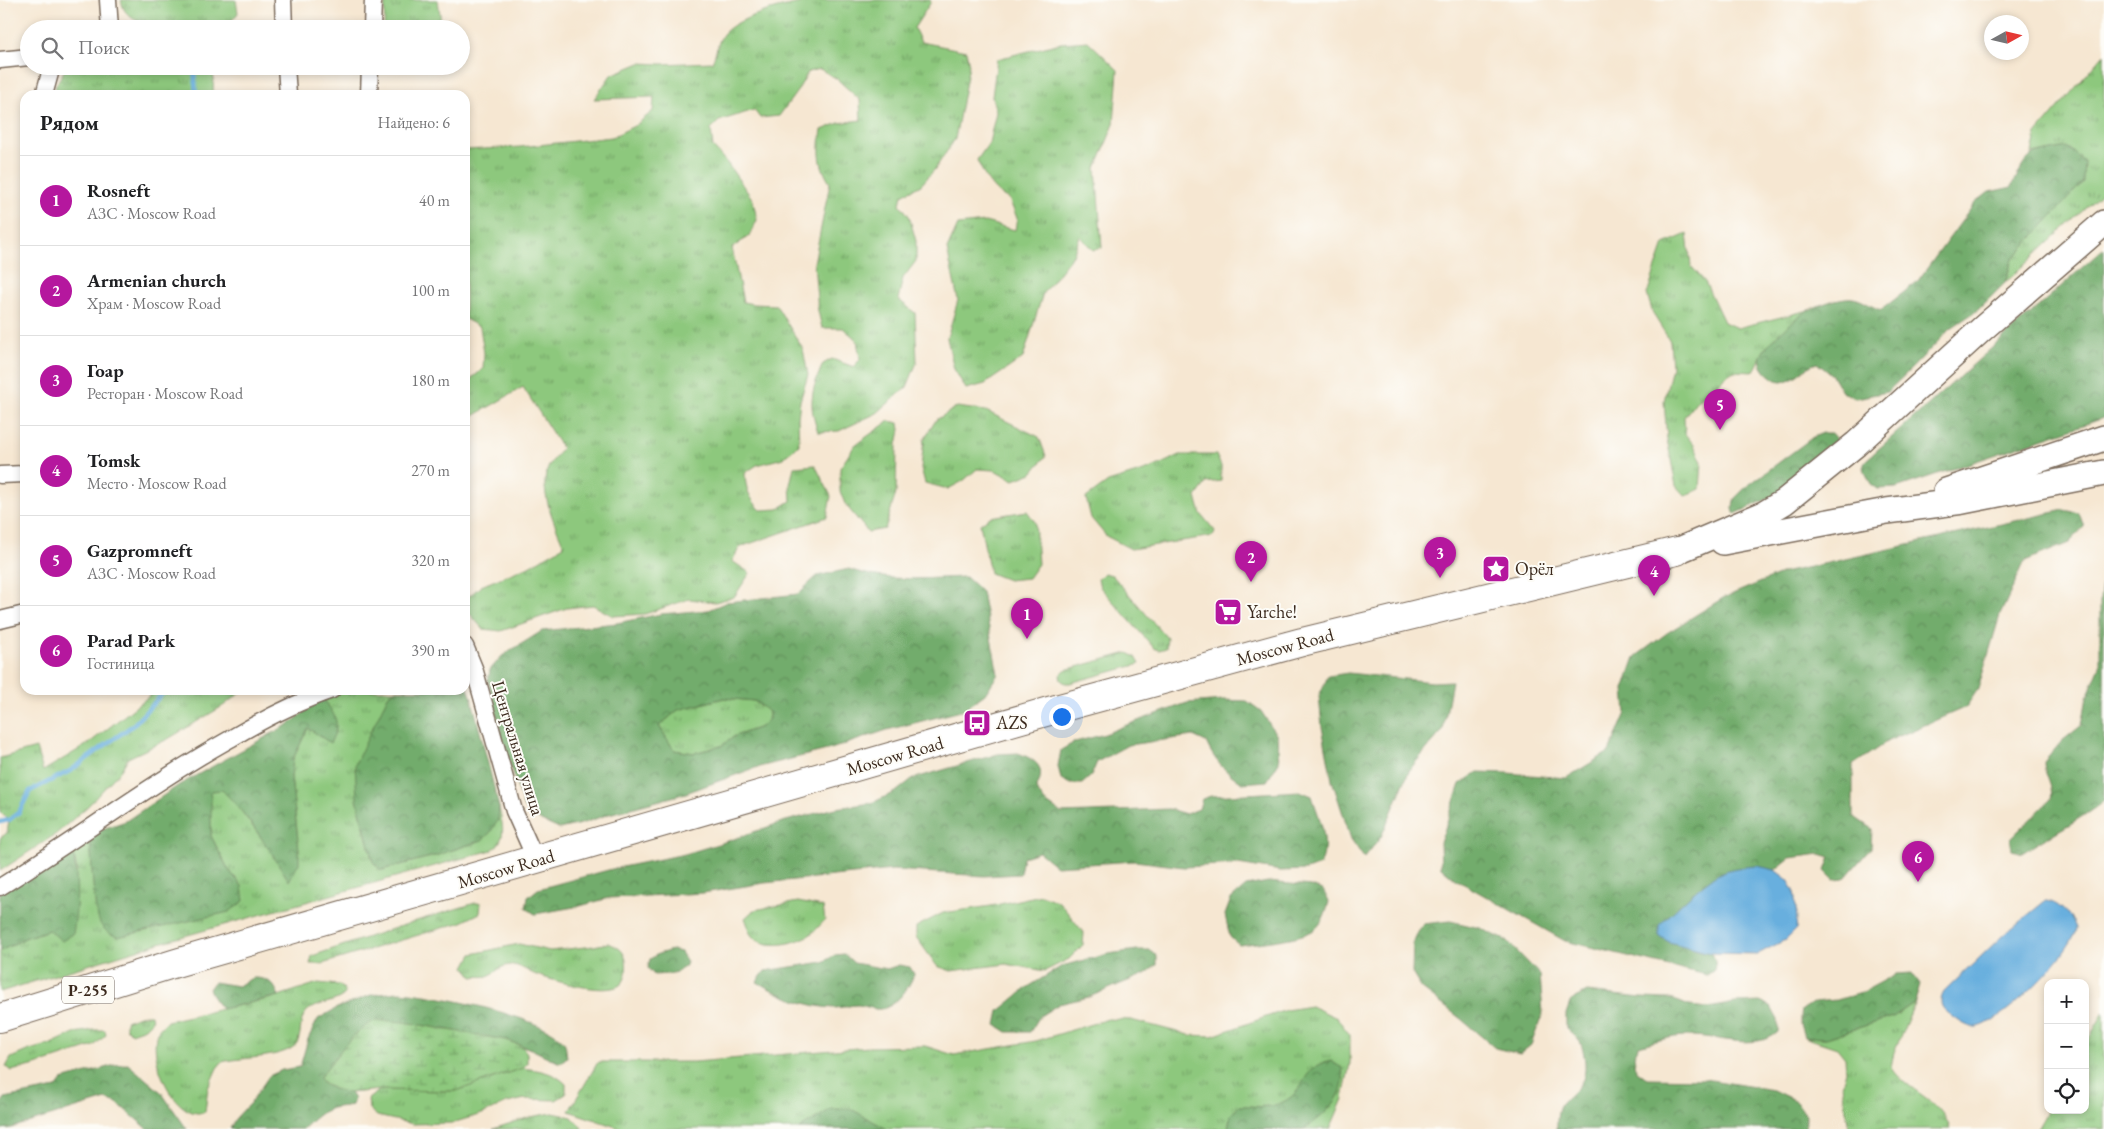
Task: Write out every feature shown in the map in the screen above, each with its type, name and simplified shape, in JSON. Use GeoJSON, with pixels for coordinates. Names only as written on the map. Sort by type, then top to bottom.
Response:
{"type":"FeatureCollection","features":[{"type":"Feature","properties":{"kind":"highway","name":"Moscow Road"},"geometry":{"type":"LineString","coordinates":[[0,1018],[176,963],[949,740],[1296,644],[1677,551]]}},
{"type":"Feature","properties":{"kind":"main road"},"geometry":{"type":"LineString","coordinates":[[1677,551],[1764,514],[1784,502],[1864,437],[1982,329],[2104,224]]}},
{"type":"Feature","properties":{"kind":"main road"},"geometry":{"type":"LineString","coordinates":[[1887,511],[2104,438]]}},
{"type":"Feature","properties":{"kind":"main road"},"geometry":{"type":"LineString","coordinates":[[1677,551],[1887,511],[1963,502],[2104,473]]}},
{"type":"Feature","properties":{"kind":"street"},"geometry":{"type":"LineString","coordinates":[[108,0],[109,20]]}},
{"type":"Feature","properties":{"kind":"street"},"geometry":{"type":"LineString","coordinates":[[283,0],[284,20]]}},
{"type":"Feature","properties":{"kind":"street"},"geometry":{"type":"LineString","coordinates":[[372,20],[373,0]]}},
{"type":"Feature","properties":{"kind":"street"},"geometry":{"type":"LineString","coordinates":[[0,60],[20,58]]}},
{"type":"Feature","properties":{"kind":"street"},"geometry":{"type":"LineString","coordinates":[[45,90],[50,75]]}},
{"type":"Feature","properties":{"kind":"street"},"geometry":{"type":"LineString","coordinates":[[287,75],[288,90]]}},
{"type":"Feature","properties":{"kind":"street"},"geometry":{"type":"LineString","coordinates":[[368,90],[369,75]]}},
{"type":"Feature","properties":{"kind":"street"},"geometry":{"type":"LineString","coordinates":[[0,475],[20,474]]}},
{"type":"Feature","properties":{"kind":"street"},"geometry":{"type":"LineString","coordinates":[[0,620],[20,615]]}},
{"type":"Feature","properties":{"kind":"street","name":"Центральная улица"},"geometry":{"type":"LineString","coordinates":[[470,658],[514,811],[536,860]]}},
{"type":"Feature","properties":{"kind":"street"},"geometry":{"type":"LineString","coordinates":[[0,887],[178,768],[255,725],[318,695]]}},
{"type":"Feature","properties":{"kind":"green space"},"geometry":{"type":"Polygon","coordinates":[[[121,0],[236,0],[238,13],[232,20],[136,20],[123,7],[121,0]]]}},
{"type":"Feature","properties":{"kind":"green space"},"geometry":{"type":"Polygon","coordinates":[[[385,0],[438,0],[441,20],[384,20],[385,0]]]}},
{"type":"Feature","properties":{"kind":"green space"},"geometry":{"type":"Polygon","coordinates":[[[822,0],[930,0],[931,2],[914,28],[921,42],[966,51],[969,65],[955,139],[935,169],[921,185],[902,195],[900,204],[909,216],[916,241],[916,261],[903,278],[898,299],[915,313],[917,362],[907,387],[877,413],[839,431],[818,432],[813,413],[812,398],[823,364],[832,359],[854,367],[860,359],[857,340],[843,328],[822,328],[818,311],[814,263],[830,183],[826,177],[820,152],[822,130],[839,123],[861,120],[860,100],[837,79],[820,69],[808,72],[798,90],[779,116],[760,118],[754,110],[719,121],[711,129],[713,147],[727,163],[753,200],[757,220],[749,236],[732,248],[743,302],[776,305],[803,349],[808,375],[800,401],[798,418],[799,445],[783,458],[757,465],[745,473],[747,489],[751,498],[761,510],[778,509],[791,501],[790,485],[794,467],[815,465],[831,496],[827,517],[740,547],[732,561],[750,573],[734,597],[715,602],[689,599],[645,614],[613,616],[593,605],[567,608],[501,631],[483,629],[470,614],[470,595],[481,586],[527,567],[564,546],[553,519],[545,489],[548,468],[562,448],[523,387],[470,418],[470,380],[483,369],[484,353],[480,327],[470,322],[470,150],[520,147],[612,137],[636,125],[653,111],[654,97],[594,99],[611,75],[640,63],[712,62],[722,36],[732,26],[770,10],[798,3],[822,0]]]}},
{"type":"Feature","properties":{"kind":"green space"},"geometry":{"type":"Polygon","coordinates":[[[1088,41],[1118,70],[1114,124],[1096,168],[1102,247],[1093,250],[1080,236],[1073,255],[1043,293],[1023,358],[985,384],[966,389],[954,369],[947,338],[958,300],[947,249],[958,225],[985,222],[1015,230],[1017,218],[1009,199],[993,188],[977,160],[989,143],[996,112],[992,97],[997,59],[1061,43],[1088,41]]]}},
{"type":"Feature","properties":{"kind":"green space"},"geometry":{"type":"Polygon","coordinates":[[[2104,54],[2104,191],[2005,283],[2012,260],[2029,241],[2067,147],[2032,154],[2036,134],[2104,54]]]}},
{"type":"Feature","properties":{"kind":"green space"},"geometry":{"type":"Polygon","coordinates":[[[62,75],[214,75],[213,90],[55,90],[62,75]]]}},
{"type":"Feature","properties":{"kind":"green space"},"geometry":{"type":"Polygon","coordinates":[[[2067,147],[2084,162],[2083,182],[2012,260],[2005,283],[1978,310],[1951,328],[1887,392],[1856,398],[1842,392],[1832,375],[1817,363],[1786,381],[1770,376],[1764,370],[1761,365],[1761,359],[1765,349],[1776,336],[1798,318],[1817,306],[1846,298],[1856,298],[1881,310],[1917,282],[1975,203],[1989,192],[2012,187],[2022,166],[2032,156],[2037,153],[2067,147]]]}},
{"type":"Feature","properties":{"kind":"green space"},"geometry":{"type":"Polygon","coordinates":[[[1687,234],[1691,266],[1705,282],[1724,322],[1737,328],[1809,310],[1774,339],[1762,353],[1753,372],[1734,371],[1724,377],[1717,387],[1698,399],[1684,417],[1685,434],[1694,445],[1702,462],[1700,489],[1685,496],[1676,486],[1667,439],[1664,401],[1672,367],[1670,341],[1653,314],[1647,294],[1664,244],[1687,234]]]}},
{"type":"Feature","properties":{"kind":"green space"},"geometry":{"type":"Polygon","coordinates":[[[2104,248],[2104,418],[1896,488],[1878,489],[1871,484],[1863,468],[1865,461],[2104,248]]]}},
{"type":"Feature","properties":{"kind":"green space"},"geometry":{"type":"Polygon","coordinates":[[[957,407],[986,411],[1039,437],[1046,456],[1032,473],[1014,480],[994,470],[977,469],[963,481],[948,489],[925,483],[921,468],[924,439],[936,420],[957,407]]]}},
{"type":"Feature","properties":{"kind":"green space"},"geometry":{"type":"Polygon","coordinates":[[[889,421],[899,423],[900,430],[897,445],[896,493],[885,529],[868,532],[845,504],[840,491],[840,468],[855,445],[889,421]]]}},
{"type":"Feature","properties":{"kind":"green space"},"geometry":{"type":"Polygon","coordinates":[[[1823,433],[1832,433],[1837,439],[1837,445],[1787,490],[1735,514],[1733,509],[1734,499],[1746,487],[1813,437],[1823,433]]]}},
{"type":"Feature","properties":{"kind":"green space"},"geometry":{"type":"Polygon","coordinates":[[[1180,455],[1216,455],[1221,466],[1221,481],[1206,483],[1196,497],[1201,514],[1215,531],[1213,536],[1131,549],[1106,536],[1091,518],[1086,498],[1108,482],[1150,469],[1180,455]]]}},
{"type":"Feature","properties":{"kind":"green space"},"geometry":{"type":"Polygon","coordinates":[[[2064,510],[2079,513],[2084,527],[2069,543],[2025,561],[2000,615],[1978,689],[1966,707],[1888,741],[1853,765],[1853,816],[1872,829],[1871,848],[1844,879],[1834,880],[1825,871],[1830,857],[1820,854],[1790,858],[1775,870],[1747,868],[1735,869],[1725,873],[1705,886],[1684,904],[1689,948],[1710,953],[1716,960],[1714,970],[1707,975],[1565,941],[1455,879],[1441,867],[1440,843],[1460,784],[1478,772],[1566,778],[1609,752],[1626,713],[1624,689],[1635,657],[1667,633],[1723,598],[1783,573],[2064,510]]]}},
{"type":"Feature","properties":{"kind":"green space"},"geometry":{"type":"Polygon","coordinates":[[[1027,511],[1035,522],[1038,564],[1028,578],[1008,580],[990,573],[980,524],[990,517],[1027,511]]]}},
{"type":"Feature","properties":{"kind":"green space"},"geometry":{"type":"Polygon","coordinates":[[[2104,565],[2104,801],[2022,853],[2012,850],[2011,838],[2051,799],[2052,794],[2044,762],[2062,741],[2082,725],[2087,697],[2100,666],[2100,599],[2104,565]]]}},
{"type":"Feature","properties":{"kind":"green space"},"geometry":{"type":"Polygon","coordinates":[[[849,569],[893,578],[966,577],[982,592],[998,674],[985,694],[961,711],[887,730],[831,749],[755,768],[683,794],[609,814],[581,824],[559,829],[541,821],[524,808],[505,749],[488,680],[490,670],[502,656],[542,631],[617,623],[661,614],[708,610],[727,602],[798,594],[817,576],[849,569]],[[724,698],[678,710],[659,726],[674,750],[694,753],[721,746],[735,736],[761,727],[769,719],[769,712],[754,701],[724,698]]]}},
{"type":"Feature","properties":{"kind":"green space"},"geometry":{"type":"Polygon","coordinates":[[[1104,573],[1112,575],[1167,638],[1166,648],[1159,650],[1154,648],[1100,587],[1098,579],[1104,573]]]}},
{"type":"Feature","properties":{"kind":"green space"},"geometry":{"type":"Polygon","coordinates":[[[1128,653],[1136,657],[1140,664],[1070,683],[1065,683],[1061,680],[1060,675],[1065,670],[1128,653]]]}},
{"type":"Feature","properties":{"kind":"green space"},"geometry":{"type":"Polygon","coordinates":[[[1348,673],[1433,682],[1452,681],[1443,730],[1410,769],[1381,837],[1364,858],[1351,839],[1332,780],[1322,727],[1319,696],[1328,676],[1348,673]]]}},
{"type":"Feature","properties":{"kind":"green space"},"geometry":{"type":"Polygon","coordinates":[[[470,694],[499,807],[498,820],[490,833],[482,840],[438,855],[381,870],[373,862],[357,799],[355,764],[388,696],[470,694]]]}},
{"type":"Feature","properties":{"kind":"green space"},"geometry":{"type":"Polygon","coordinates":[[[151,695],[237,695],[223,706],[168,739],[128,758],[121,770],[88,806],[56,834],[0,871],[0,838],[7,833],[9,821],[0,812],[0,758],[36,748],[43,771],[88,744],[151,695]]]}},
{"type":"Feature","properties":{"kind":"green space"},"geometry":{"type":"Polygon","coordinates":[[[329,695],[389,695],[357,799],[373,862],[381,870],[438,855],[482,840],[498,820],[499,807],[503,830],[497,845],[492,850],[163,942],[0,992],[0,951],[27,937],[49,930],[77,871],[72,846],[90,837],[94,894],[100,923],[242,886],[228,869],[211,836],[210,791],[222,790],[234,801],[262,839],[299,850],[291,777],[293,759],[308,728],[330,742],[323,698],[329,695]]]}},
{"type":"Feature","properties":{"kind":"green space"},"geometry":{"type":"Polygon","coordinates":[[[323,698],[336,719],[336,730],[330,743],[308,728],[293,759],[291,777],[299,863],[289,881],[258,833],[232,800],[222,790],[211,791],[211,836],[228,869],[242,886],[244,901],[229,912],[118,937],[105,930],[100,923],[95,905],[90,837],[102,829],[126,821],[179,785],[289,724],[323,698]]]}},
{"type":"Feature","properties":{"kind":"green space"},"geometry":{"type":"Polygon","coordinates":[[[724,698],[754,701],[769,712],[769,719],[761,727],[735,736],[721,746],[694,753],[674,750],[659,726],[678,710],[724,698]]]}},
{"type":"Feature","properties":{"kind":"green space"},"geometry":{"type":"Polygon","coordinates":[[[1223,700],[1247,701],[1261,711],[1277,736],[1279,762],[1267,781],[1242,783],[1221,765],[1206,742],[1193,736],[1128,745],[1097,762],[1091,776],[1082,784],[1070,784],[1061,779],[1058,766],[1061,750],[1075,742],[1105,734],[1187,703],[1223,700]]]}},
{"type":"Feature","properties":{"kind":"green space"},"geometry":{"type":"Polygon","coordinates":[[[1018,753],[1035,762],[1038,766],[1040,776],[1036,789],[1044,801],[1061,813],[1169,809],[1186,814],[1199,809],[1202,799],[1211,796],[1300,791],[1312,796],[1323,830],[1323,857],[1320,865],[1307,870],[1281,871],[1238,864],[1184,867],[1135,861],[1056,866],[1039,852],[1023,857],[1020,874],[984,876],[893,870],[764,883],[703,893],[609,898],[580,906],[535,914],[526,908],[528,897],[538,889],[612,869],[685,854],[782,822],[836,808],[872,803],[897,791],[912,779],[998,754],[1018,753]]]}},
{"type":"Feature","properties":{"kind":"green space"},"geometry":{"type":"Polygon","coordinates":[[[72,846],[77,890],[73,934],[62,941],[49,930],[27,937],[0,951],[0,893],[72,846]]]}},
{"type":"Feature","properties":{"kind":"green space"},"geometry":{"type":"Polygon","coordinates":[[[1268,882],[1311,886],[1323,890],[1329,902],[1324,917],[1315,929],[1301,935],[1239,945],[1230,937],[1225,915],[1231,899],[1246,886],[1268,882]]]}},
{"type":"Feature","properties":{"kind":"green space"},"geometry":{"type":"Polygon","coordinates":[[[1041,895],[1059,902],[1084,933],[1083,945],[1069,959],[1045,971],[1006,964],[951,971],[937,966],[916,937],[916,927],[943,913],[991,906],[1041,895]]]}},
{"type":"Feature","properties":{"kind":"green space"},"geometry":{"type":"Polygon","coordinates":[[[798,902],[823,907],[825,920],[805,938],[788,943],[770,944],[762,943],[750,933],[745,918],[754,910],[798,902]]]}},
{"type":"Feature","properties":{"kind":"green space"},"geometry":{"type":"Polygon","coordinates":[[[475,903],[481,903],[480,913],[462,922],[322,964],[310,964],[312,956],[475,903]]]}},
{"type":"Feature","properties":{"kind":"green space"},"geometry":{"type":"Polygon","coordinates":[[[1450,921],[1480,928],[1507,941],[1540,975],[1543,1013],[1531,1045],[1520,1054],[1495,1048],[1421,988],[1412,973],[1413,941],[1423,924],[1450,921]]]}},
{"type":"Feature","properties":{"kind":"green space"},"geometry":{"type":"Polygon","coordinates":[[[608,943],[620,949],[626,960],[624,980],[620,985],[613,988],[590,988],[564,983],[542,977],[515,965],[502,967],[488,976],[473,977],[465,967],[472,954],[519,944],[550,951],[608,943]]]}},
{"type":"Feature","properties":{"kind":"green space"},"geometry":{"type":"Polygon","coordinates":[[[672,950],[681,952],[687,962],[677,972],[654,975],[648,968],[650,959],[658,954],[672,950]]]}},
{"type":"Feature","properties":{"kind":"green space"},"geometry":{"type":"Polygon","coordinates":[[[1150,950],[1157,956],[1157,965],[1145,974],[1089,997],[1059,1004],[1040,1016],[1030,1032],[1007,1032],[996,1025],[999,1011],[1028,987],[1062,966],[1108,954],[1150,950]]]}},
{"type":"Feature","properties":{"kind":"green space"},"geometry":{"type":"Polygon","coordinates":[[[844,954],[854,963],[887,969],[899,965],[910,967],[914,974],[901,996],[891,1005],[880,1009],[857,1005],[834,1008],[804,1003],[757,982],[765,971],[823,962],[835,955],[844,954]]]}},
{"type":"Feature","properties":{"kind":"green space"},"geometry":{"type":"Polygon","coordinates":[[[1912,973],[1920,984],[1915,1002],[1893,1017],[1826,1038],[1804,1037],[1800,1024],[1802,1010],[1814,1002],[1836,1000],[1861,993],[1896,974],[1912,973]]]}},
{"type":"Feature","properties":{"kind":"green space"},"geometry":{"type":"Polygon","coordinates":[[[252,978],[269,981],[279,996],[222,1009],[209,989],[214,982],[238,986],[252,978]]]}},
{"type":"Feature","properties":{"kind":"green space"},"geometry":{"type":"Polygon","coordinates":[[[318,983],[339,985],[344,989],[345,994],[336,1000],[311,1008],[304,1014],[298,1041],[293,1047],[275,1054],[222,1062],[217,1068],[208,1088],[205,1112],[194,1113],[174,1098],[166,1086],[156,1057],[155,1044],[157,1033],[167,1021],[272,998],[318,983]]]}},
{"type":"Feature","properties":{"kind":"green space"},"geometry":{"type":"Polygon","coordinates":[[[398,992],[414,993],[460,1002],[512,1015],[553,1033],[564,1042],[567,1057],[560,1063],[531,1049],[505,1040],[403,1022],[349,1042],[320,1077],[323,1083],[334,1089],[350,1093],[354,1099],[352,1105],[328,1109],[303,1129],[230,1129],[235,1119],[251,1102],[269,1076],[282,1070],[300,1067],[308,1039],[318,1019],[337,1008],[371,995],[398,992]]]}},
{"type":"Feature","properties":{"kind":"green space"},"geometry":{"type":"Polygon","coordinates":[[[1587,992],[1670,999],[1690,1006],[1708,1008],[1735,1003],[1760,1002],[1771,1007],[1778,1020],[1778,1032],[1769,1038],[1747,1042],[1699,1036],[1664,1039],[1639,1046],[1634,1055],[1636,1071],[1647,1078],[1705,1079],[1773,1090],[1796,1101],[1806,1115],[1805,1129],[1557,1129],[1560,1106],[1581,1083],[1585,1069],[1580,1042],[1566,1028],[1566,1014],[1571,1000],[1587,992]]]}},
{"type":"Feature","properties":{"kind":"green space"},"geometry":{"type":"Polygon","coordinates":[[[1915,1002],[1894,1052],[1891,1067],[1898,1076],[1940,1110],[1950,1129],[1849,1129],[1842,1085],[1846,1071],[1845,1058],[1837,1048],[1804,1037],[1826,1038],[1893,1017],[1915,1002]]]}},
{"type":"Feature","properties":{"kind":"green space"},"geometry":{"type":"Polygon","coordinates":[[[1311,1006],[1337,1018],[1350,1035],[1350,1063],[1343,1099],[1330,1129],[622,1129],[569,1111],[598,1062],[694,1062],[869,1047],[925,1046],[954,1055],[1036,1041],[1108,1019],[1131,1020],[1189,1035],[1212,1036],[1286,1010],[1311,1006]]]}},
{"type":"Feature","properties":{"kind":"green space"},"geometry":{"type":"Polygon","coordinates":[[[2104,1012],[2104,1129],[2037,1129],[2046,1114],[2089,1114],[2089,1038],[2104,1012]]]}},
{"type":"Feature","properties":{"kind":"green space"},"geometry":{"type":"Polygon","coordinates":[[[142,1015],[151,1015],[152,1021],[145,1028],[131,1033],[126,1028],[126,1021],[142,1015]]]}},
{"type":"Feature","properties":{"kind":"green space"},"geometry":{"type":"Polygon","coordinates":[[[377,1020],[403,1022],[505,1040],[522,1046],[527,1053],[527,1064],[522,1068],[456,1091],[380,1090],[350,1093],[334,1089],[322,1083],[320,1077],[346,1045],[360,1030],[377,1020]]]}},
{"type":"Feature","properties":{"kind":"green space"},"geometry":{"type":"Polygon","coordinates":[[[105,1030],[106,1035],[94,1046],[32,1066],[11,1071],[6,1067],[11,1058],[29,1050],[49,1045],[74,1033],[105,1030]]]}},
{"type":"Feature","properties":{"kind":"green space"},"geometry":{"type":"Polygon","coordinates":[[[1331,1061],[1342,1068],[1342,1087],[1339,1095],[1323,1115],[1304,1129],[1229,1129],[1231,1114],[1239,1106],[1278,1104],[1295,1093],[1313,1069],[1331,1061]]]}},
{"type":"Feature","properties":{"kind":"green space"},"geometry":{"type":"Polygon","coordinates":[[[128,1064],[161,1092],[187,1129],[148,1129],[117,1103],[106,1099],[11,1128],[0,1129],[0,1105],[5,1098],[56,1088],[62,1080],[115,1065],[128,1064]]]}},
{"type":"Feature","properties":{"kind":"green space"},"geometry":{"type":"Polygon","coordinates":[[[522,1068],[551,1074],[566,1084],[566,1094],[556,1100],[525,1099],[507,1103],[482,1114],[452,1123],[413,1124],[377,1116],[369,1109],[368,1099],[380,1090],[456,1091],[522,1068]]]}},
{"type":"Feature","properties":{"kind":"green space"},"geometry":{"type":"Polygon","coordinates":[[[831,1109],[851,1109],[887,1129],[799,1129],[831,1109]]]}},
{"type":"Feature","properties":{"kind":"green space"},"geometry":{"type":"Polygon","coordinates":[[[553,1113],[572,1117],[583,1129],[493,1129],[530,1117],[553,1113]]]}},
{"type":"Feature","properties":{"kind":"water"},"geometry":{"type":"Polygon","coordinates":[[[1758,866],[1775,870],[1788,880],[1794,890],[1797,918],[1796,929],[1785,940],[1758,954],[1710,953],[1669,942],[1659,936],[1659,925],[1708,881],[1727,870],[1758,866]]]}},
{"type":"Feature","properties":{"kind":"water"},"geometry":{"type":"Polygon","coordinates":[[[2045,901],[2055,904],[2064,910],[2076,928],[2072,939],[2050,969],[2018,1001],[1988,1023],[1977,1027],[1965,1025],[1944,1010],[1941,1002],[1944,992],[2002,936],[2045,901]]]}},
{"type":"Feature","properties":{"kind":"waterway"},"geometry":{"type":"LineString","coordinates":[[195,75],[196,90]]}},
{"type":"Feature","properties":{"kind":"waterway"},"geometry":{"type":"LineString","coordinates":[[0,822],[9,820],[19,812],[30,791],[70,771],[133,725],[161,695]]}},
{"type":"Feature","properties":{"kind":"place","name":"Gazpromneft"},"geometry":{"type":"Point","coordinates":[1720,430]}},
{"type":"Feature","properties":{"kind":"place","name":"Орёл"},"geometry":{"type":"Point","coordinates":[1496,569]}},
{"type":"Feature","properties":{"kind":"place","name":"Гоар"},"geometry":{"type":"Point","coordinates":[1440,578]}},
{"type":"Feature","properties":{"kind":"place","name":"Armenian church"},"geometry":{"type":"Point","coordinates":[1251,582]}},
{"type":"Feature","properties":{"kind":"place","name":"Tomsk"},"geometry":{"type":"Point","coordinates":[1654,596]}},
{"type":"Feature","properties":{"kind":"place","name":"Yarche!"},"geometry":{"type":"Point","coordinates":[1228,612]}},
{"type":"Feature","properties":{"kind":"place","name":"Rosneft"},"geometry":{"type":"Point","coordinates":[1027,639]}},
{"type":"Feature","properties":{"kind":"place","name":"AZS"},"geometry":{"type":"Point","coordinates":[977,723]}},
{"type":"Feature","properties":{"kind":"place","name":"Parad Park"},"geometry":{"type":"Point","coordinates":[1918,882]}}]}
